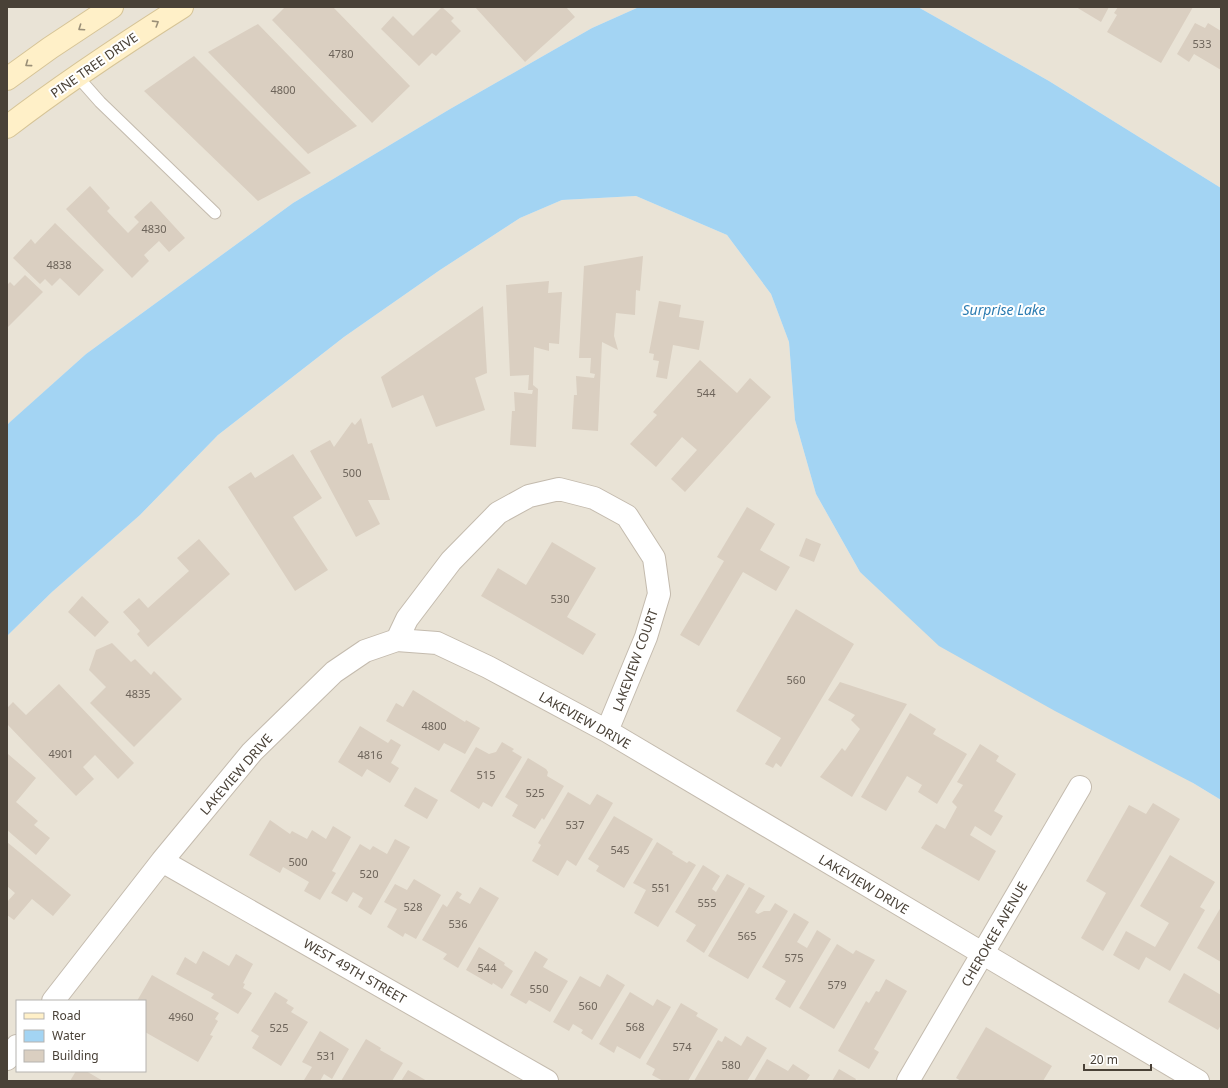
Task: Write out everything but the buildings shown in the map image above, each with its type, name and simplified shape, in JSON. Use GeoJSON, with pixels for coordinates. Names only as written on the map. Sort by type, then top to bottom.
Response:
{"type":"FeatureCollection","features":[{"type":"Feature","properties":{"kind":"main road"},"geometry":{"type":"LineString","coordinates":[[7,79],[50,48],[112,7]]}},
{"type":"Feature","properties":{"kind":"main road","name":"PINE TREE DRIVE"},"geometry":{"type":"LineString","coordinates":[[9,122],[130,40],[182,7]]}},
{"type":"Feature","properties":{"kind":"street","name":"LAKEVIEW COURT"},"geometry":{"type":"LineString","coordinates":[[397,640],[407,619],[451,561],[498,513],[529,496],[559,489],[594,498],[627,516],[654,558],[659,594],[646,637],[607,731]]}},
{"type":"Feature","properties":{"kind":"street","name":"LAKEVIEW DRIVE"},"geometry":{"type":"LineString","coordinates":[[54,1000],[162,861],[252,752],[334,672],[365,651],[397,640],[437,643],[488,667],[607,731],[1198,1081]]}},
{"type":"Feature","properties":{"kind":"street","name":"CHEROKEE AVENUE"},"geometry":{"type":"LineString","coordinates":[[908,1081],[1080,787]]}},
{"type":"Feature","properties":{"kind":"street","name":"WEST 49TH STREET"},"geometry":{"type":"LineString","coordinates":[[162,861],[547,1081]]}},
{"type":"Feature","properties":{"kind":"street"},"geometry":{"type":"LineString","coordinates":[[7,1059],[16,1047]]}},
{"type":"Feature","properties":{"kind":"lane"},"geometry":{"type":"LineString","coordinates":[[77,76],[100,102],[215,213]]}},
{"type":"Feature","properties":{"kind":"shaded area"},"geometry":{"type":"Polygon","coordinates":[[[7,7],[639,7],[592,28],[450,109],[293,203],[86,354],[7,425],[7,7]]]}},
{"type":"Feature","properties":{"kind":"shaded area"},"geometry":{"type":"Polygon","coordinates":[[[918,7],[1221,7],[1221,188],[1049,81],[918,7]]]}},
{"type":"Feature","properties":{"kind":"shaded area"},"geometry":{"type":"Polygon","coordinates":[[[636,196],[727,235],[771,294],[789,342],[795,420],[816,494],[860,572],[1221,800],[1221,1081],[7,1081],[7,636],[52,592],[140,515],[218,435],[344,337],[440,270],[520,218],[562,200],[636,196]]]}},
{"type":"Feature","properties":{"kind":"water","name":"Surprise Lake"},"geometry":{"type":"Polygon","coordinates":[[[639,7],[918,7],[1049,81],[1221,188],[1221,800],[1193,783],[1055,711],[939,646],[860,572],[816,494],[795,420],[789,342],[771,294],[727,235],[636,196],[562,200],[520,218],[440,270],[344,337],[218,435],[140,515],[52,592],[7,636],[7,425],[10,422],[86,354],[293,203],[450,109],[592,28],[639,7]]]}}]}
